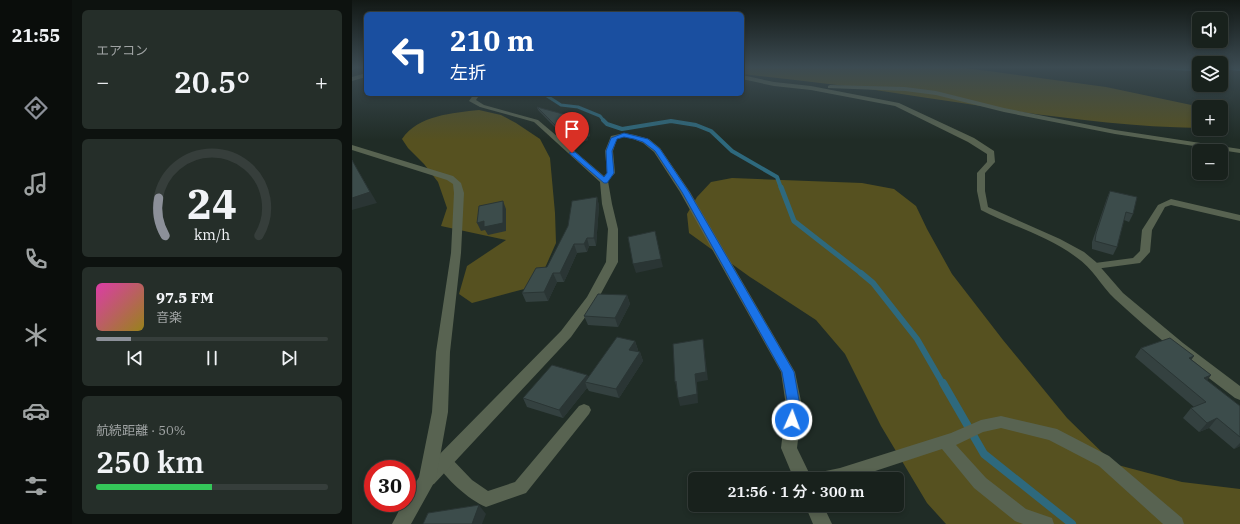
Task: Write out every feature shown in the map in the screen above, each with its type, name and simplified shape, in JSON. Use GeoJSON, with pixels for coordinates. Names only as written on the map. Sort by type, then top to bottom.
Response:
{"type":"FeatureCollection","features":[{"type":"Feature","properties":{"kind":"street"},"geometry":{"type":"LineString","coordinates":[[830,91],[897,104],[971,140],[991,153],[991,162],[981,173],[981,191],[984,208],[1002,218],[1044,236],[1080,254],[1095,266],[1117,295],[1199,363],[1240,394]]}},
{"type":"Feature","properties":{"kind":"street"},"geometry":{"type":"LineString","coordinates":[[920,91],[1116,132],[1240,151]]}},
{"type":"Feature","properties":{"kind":"street"},"geometry":{"type":"LineString","coordinates":[[400,524],[427,479],[566,334],[592,299],[612,262],[613,229],[607,204],[604,181],[536,121],[482,106],[472,101],[476,96]]}},
{"type":"Feature","properties":{"kind":"street"},"geometry":{"type":"LineString","coordinates":[[604,181],[611,173],[609,151],[614,138],[624,135],[646,141],[657,150],[666,163],[697,212],[788,372],[794,406],[789,448],[800,472]]}},
{"type":"Feature","properties":{"kind":"street"},"geometry":{"type":"LineString","coordinates":[[352,147],[450,178],[457,183],[459,193],[456,253],[443,352],[440,412],[427,479]]}},
{"type":"Feature","properties":{"kind":"street"},"geometry":{"type":"LineString","coordinates":[[817,512],[823,524]]}},
{"type":"Feature","properties":{"kind":"lane"},"geometry":{"type":"LineString","coordinates":[[1095,266],[1136,261],[1145,252],[1147,230],[1162,205],[1171,202],[1240,218]]}},
{"type":"Feature","properties":{"kind":"lane"},"geometry":{"type":"LineString","coordinates":[[444,461],[466,485],[486,499],[520,488],[584,410]]}},
{"type":"Feature","properties":{"kind":"lane"},"geometry":{"type":"LineString","coordinates":[[849,472],[949,440],[981,426],[1002,422],[1052,434],[1104,461],[1176,524]]}},
{"type":"Feature","properties":{"kind":"lane"},"geometry":{"type":"LineString","coordinates":[[949,440],[980,483],[1021,515],[1046,524]]}},
{"type":"Feature","properties":{"kind":"shaded area"},"geometry":{"type":"Polygon","coordinates":[[[881,91],[1127,91],[1192,105],[1192,128],[1122,124],[881,91]]]}},
{"type":"Feature","properties":{"kind":"shaded area"},"geometry":{"type":"Polygon","coordinates":[[[479,110],[501,115],[540,139],[550,158],[556,243],[541,277],[528,288],[472,303],[459,294],[467,266],[506,240],[441,226],[447,208],[438,182],[402,139],[409,131],[427,120],[447,114],[479,110]]]}},
{"type":"Feature","properties":{"kind":"shaded area"},"geometry":{"type":"Polygon","coordinates":[[[732,178],[862,183],[894,189],[916,206],[952,274],[1003,340],[1067,418],[1114,464],[1182,482],[1240,489],[1240,524],[946,524],[927,503],[881,426],[845,354],[816,320],[750,277],[689,233],[687,214],[697,197],[711,182],[732,178]]]}},
{"type":"Feature","properties":{"kind":"building"},"geometry":{"type":"Polygon","coordinates":[[[537,107],[574,117],[589,133],[584,134],[587,137],[571,141],[537,107]]]}},
{"type":"Feature","properties":{"kind":"building"},"geometry":{"type":"Polygon","coordinates":[[[352,160],[370,192],[352,198],[352,160]]]}},
{"type":"Feature","properties":{"kind":"building"},"geometry":{"type":"Polygon","coordinates":[[[1110,191],[1137,197],[1133,214],[1126,212],[1117,247],[1095,241],[1110,191]]]}},
{"type":"Feature","properties":{"kind":"building"},"geometry":{"type":"Polygon","coordinates":[[[597,197],[594,238],[587,238],[584,244],[574,244],[560,273],[553,273],[544,292],[522,293],[536,268],[547,267],[568,226],[572,201],[597,197]]]}},
{"type":"Feature","properties":{"kind":"building"},"geometry":{"type":"Polygon","coordinates":[[[503,201],[503,223],[484,227],[484,221],[477,223],[479,206],[503,201]]]}},
{"type":"Feature","properties":{"kind":"building"},"geometry":{"type":"Polygon","coordinates":[[[655,231],[661,259],[633,264],[628,237],[655,231]]]}},
{"type":"Feature","properties":{"kind":"building"},"geometry":{"type":"Polygon","coordinates":[[[598,294],[627,295],[615,318],[584,316],[598,294]]]}},
{"type":"Feature","properties":{"kind":"building"},"geometry":{"type":"Polygon","coordinates":[[[617,337],[635,341],[629,350],[640,352],[616,389],[585,382],[617,337]]]}},
{"type":"Feature","properties":{"kind":"building"},"geometry":{"type":"Polygon","coordinates":[[[1170,338],[1194,356],[1189,358],[1211,375],[1204,378],[1240,406],[1240,437],[1217,418],[1207,423],[1191,408],[1206,402],[1141,348],[1170,338]]]}},
{"type":"Feature","properties":{"kind":"building"},"geometry":{"type":"Polygon","coordinates":[[[703,339],[706,372],[695,374],[697,394],[678,398],[676,381],[675,382],[673,344],[703,339]]]}},
{"type":"Feature","properties":{"kind":"building"},"geometry":{"type":"Polygon","coordinates":[[[552,365],[587,375],[559,410],[523,398],[552,365]]]}},
{"type":"Feature","properties":{"kind":"building"},"geometry":{"type":"Polygon","coordinates":[[[479,505],[472,524],[423,524],[428,513],[479,505]]]}},
{"type":"Feature","properties":{"kind":"waterway"},"geometry":{"type":"LineString","coordinates":[[547,96],[561,105],[578,107],[600,116],[604,121]]}},
{"type":"Feature","properties":{"kind":"waterway"},"geometry":{"type":"LineString","coordinates":[[604,121],[607,124],[622,129],[671,121],[696,125],[711,131],[732,151],[777,177],[781,188]]}},
{"type":"Feature","properties":{"kind":"waterway"},"geometry":{"type":"LineString","coordinates":[[781,187],[794,221],[862,274]]}},
{"type":"Feature","properties":{"kind":"waterway"},"geometry":{"type":"LineString","coordinates":[[861,273],[873,283],[917,339],[943,384]]}},
{"type":"Feature","properties":{"kind":"waterway"},"geometry":{"type":"LineString","coordinates":[[943,383],[984,454],[1072,524]]}},
{"type":"Feature","properties":{"kind":"route"},"geometry":{"type":"LineString","coordinates":[[572,153],[604,181],[611,173],[609,151],[614,138],[624,135],[635,137],[646,141],[657,150],[685,192],[788,372],[794,406],[792,420]]}}]}
